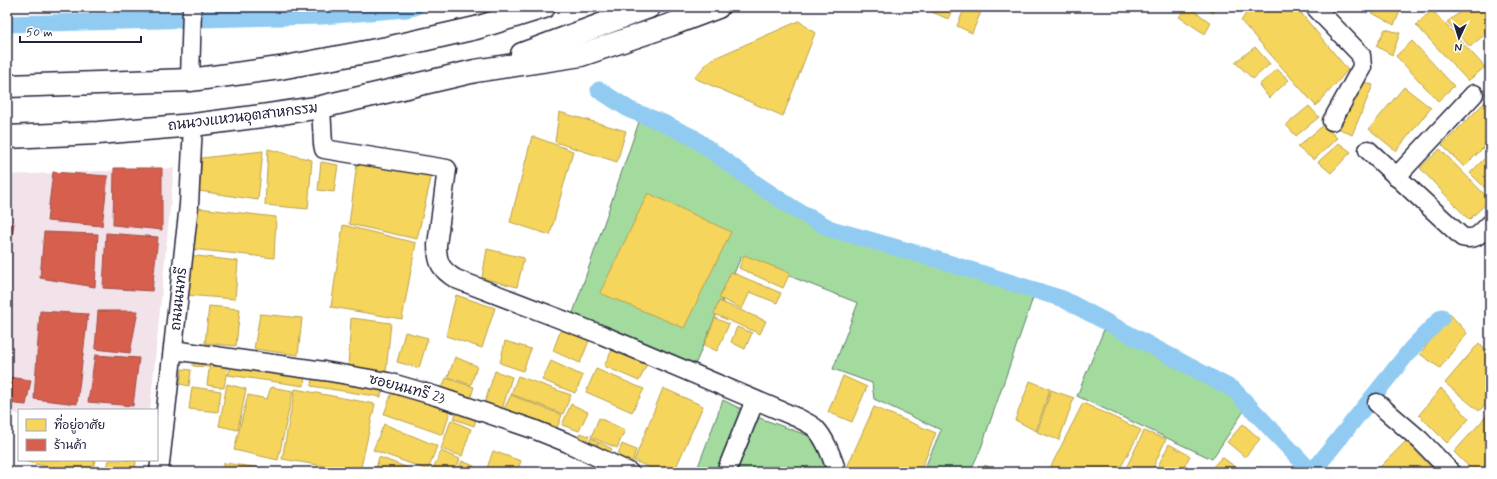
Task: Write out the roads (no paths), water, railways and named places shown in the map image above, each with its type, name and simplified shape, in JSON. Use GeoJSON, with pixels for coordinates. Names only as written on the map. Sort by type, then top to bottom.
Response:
{"type":"FeatureCollection","features":[{"type":"Feature","properties":{"kind":"main road"},"geometry":{"type":"LineString","coordinates":[[476,28],[513,7]]}},
{"type":"Feature","properties":{"kind":"main road"},"geometry":{"type":"LineString","coordinates":[[7,86],[190,80],[280,68],[387,48],[476,28],[544,7]]}},
{"type":"Feature","properties":{"kind":"main road","name":"ถนนวงแหวนอุตสาหกรรม"},"geometry":{"type":"LineString","coordinates":[[475,71],[649,7]]}},
{"type":"Feature","properties":{"kind":"main road","name":"ถนนวงแหวนอุตสาหกรรม"},"geometry":{"type":"LineString","coordinates":[[7,137],[98,133],[193,125],[321,107],[475,71],[582,55],[718,7]]}},
{"type":"Feature","properties":{"kind":"street"},"geometry":{"type":"LineString","coordinates":[[1315,7],[1361,55],[1363,62],[1362,67],[1332,121]]}},
{"type":"Feature","properties":{"kind":"street"},"geometry":{"type":"LineString","coordinates":[[190,80],[191,16]]}},
{"type":"Feature","properties":{"kind":"street"},"geometry":{"type":"LineString","coordinates":[[1396,177],[1474,94]]}},
{"type":"Feature","properties":{"kind":"street"},"geometry":{"type":"LineString","coordinates":[[321,107],[324,149],[448,169],[437,245],[437,257],[446,272],[456,279],[602,335],[798,418],[815,428],[832,458],[837,472]]}},
{"type":"Feature","properties":{"kind":"street","name":"ถนนนนทรี"},"geometry":{"type":"LineString","coordinates":[[159,472],[189,205],[193,125]]}},
{"type":"Feature","properties":{"kind":"street"},"geometry":{"type":"LineString","coordinates":[[1368,150],[1462,237],[1469,239],[1475,238],[1490,224]]}},
{"type":"Feature","properties":{"kind":"street","name":"ซอยนนทรี 23"},"geometry":{"type":"LineString","coordinates":[[173,350],[324,371],[388,382],[436,396],[533,429],[568,443],[629,472]]}},
{"type":"Feature","properties":{"kind":"street"},"geometry":{"type":"LineString","coordinates":[[726,472],[756,400]]}},
{"type":"Feature","properties":{"kind":"street"},"geometry":{"type":"LineString","coordinates":[[1377,403],[1420,440],[1451,472]]}},
{"type":"Feature","properties":{"kind":"waterway"},"geometry":{"type":"LineString","coordinates":[[7,24],[322,16],[415,7]]}},
{"type":"Feature","properties":{"kind":"waterway"},"geometry":{"type":"LineString","coordinates":[[599,90],[630,110],[661,122],[694,138],[758,185],[796,210],[831,229],[929,257],[1063,299],[1234,390],[1305,465],[1311,469],[1318,465],[1411,349],[1442,317]]}}]}
